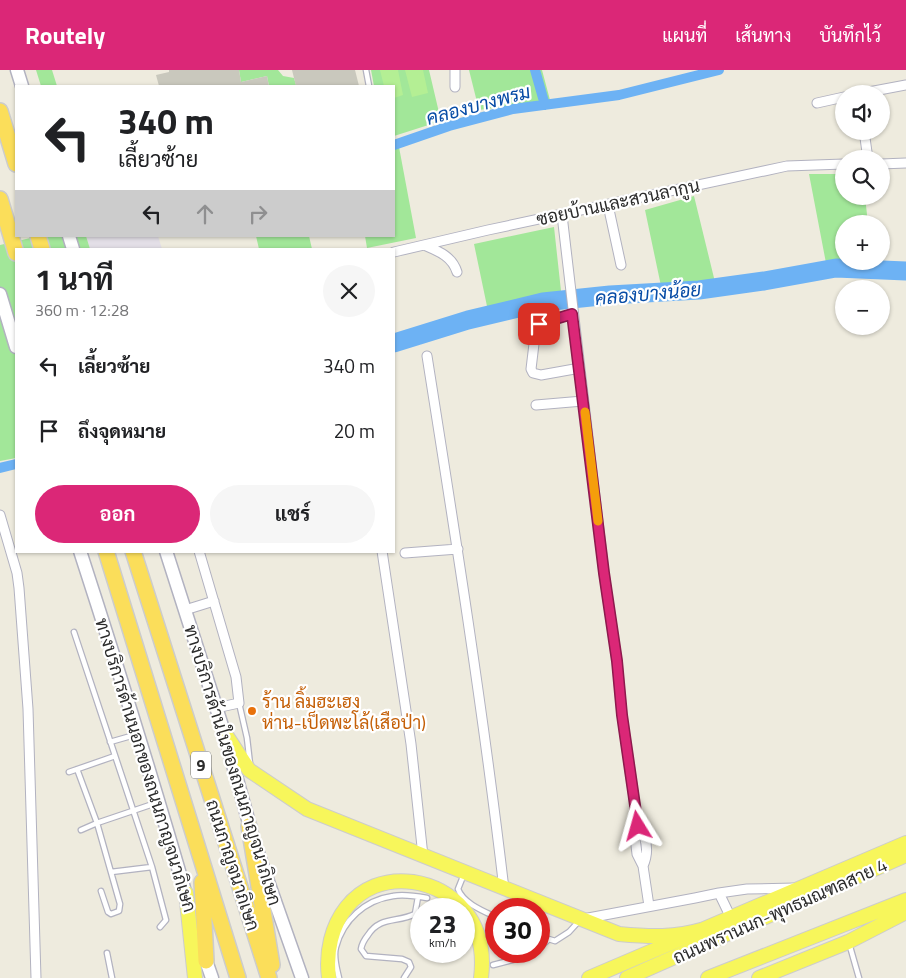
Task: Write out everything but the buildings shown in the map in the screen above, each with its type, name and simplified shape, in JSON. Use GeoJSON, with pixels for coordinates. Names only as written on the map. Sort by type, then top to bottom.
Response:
{"type":"FeatureCollection","features":[{"type":"Feature","properties":{"kind":"highway"},"geometry":{"type":"LineString","coordinates":[[0,111],[15,160]]}},
{"type":"Feature","properties":{"kind":"highway"},"geometry":{"type":"LineString","coordinates":[[0,199],[15,250]]}},
{"type":"Feature","properties":{"kind":"highway","name":"ถนนกาญจนาภิเษก"},"geometry":{"type":"LineString","coordinates":[[107,553],[238,978]]}},
{"type":"Feature","properties":{"kind":"highway","name":"ถนนกาญจนาภิเษก"},"geometry":{"type":"LineString","coordinates":[[134,553],[270,978]]}},
{"type":"Feature","properties":{"kind":"highway"},"geometry":{"type":"LineString","coordinates":[[249,826],[272,955],[270,978]]}},
{"type":"Feature","properties":{"kind":"highway"},"geometry":{"type":"LineString","coordinates":[[201,858],[206,960]]}},
{"type":"Feature","properties":{"kind":"main road"},"geometry":{"type":"LineString","coordinates":[[17,70],[22,85]]}},
{"type":"Feature","properties":{"kind":"main road"},"geometry":{"type":"LineString","coordinates":[[0,294],[15,344]]}},
{"type":"Feature","properties":{"kind":"main road","name":"ทางบริการด้านนอกของถนนกาญจนาภิเษก"},"geometry":{"type":"LineString","coordinates":[[81,553],[139,734],[158,803],[212,978]]}},
{"type":"Feature","properties":{"kind":"main road","name":"ทางบริการด้านในของถนนกาญจนาภิเษก"},"geometry":{"type":"LineString","coordinates":[[167,553],[224,732],[249,826],[302,978]]}},
{"type":"Feature","properties":{"kind":"main road"},"geometry":{"type":"LineString","coordinates":[[224,732],[249,770],[307,809],[619,934],[663,937],[683,935],[705,929]]}},
{"type":"Feature","properties":{"kind":"main road"},"geometry":{"type":"LineString","coordinates":[[589,978],[906,843]]}},
{"type":"Feature","properties":{"kind":"main road","name":"ถนนพรานนก-พุทธมณฑลสาย 4"},"geometry":{"type":"LineString","coordinates":[[629,977],[906,855]]}},
{"type":"Feature","properties":{"kind":"main road"},"geometry":{"type":"LineString","coordinates":[[329,978],[328,959],[334,929],[340,917],[356,897],[374,886],[407,881],[420,883],[442,892],[449,898]]}},
{"type":"Feature","properties":{"kind":"main road"},"geometry":{"type":"LineString","coordinates":[[186,892],[195,978]]}},
{"type":"Feature","properties":{"kind":"main road","name":"ถนนพรานนก-พุทธมณฑลสาย 4"},"geometry":{"type":"LineString","coordinates":[[708,978],[906,900]]}},
{"type":"Feature","properties":{"kind":"main road"},"geometry":{"type":"LineString","coordinates":[[759,978],[848,942],[906,912]]}},
{"type":"Feature","properties":{"kind":"main road"},"geometry":{"type":"LineString","coordinates":[[475,928],[480,942],[482,967],[480,978]]}},
{"type":"Feature","properties":{"kind":"street"},"geometry":{"type":"LineString","coordinates":[[455,87],[456,70]]}},
{"type":"Feature","properties":{"kind":"street"},"geometry":{"type":"LineString","coordinates":[[890,88],[906,85]]}},
{"type":"Feature","properties":{"kind":"street"},"geometry":{"type":"LineString","coordinates":[[817,102],[835,99]]}},
{"type":"Feature","properties":{"kind":"street"},"geometry":{"type":"LineString","coordinates":[[890,164],[906,163]]}},
{"type":"Feature","properties":{"kind":"street","name":"ซอยบ้านและสวนลากูน"},"geometry":{"type":"LineString","coordinates":[[395,252],[787,166],[835,164]]}},
{"type":"Feature","properties":{"kind":"street"},"geometry":{"type":"LineString","coordinates":[[608,205],[621,265]]}},
{"type":"Feature","properties":{"kind":"street"},"geometry":{"type":"LineString","coordinates":[[562,215],[572,314],[617,661],[622,715],[638,826],[645,837],[647,854],[643,866],[649,906]]}},
{"type":"Feature","properties":{"kind":"street"},"geometry":{"type":"LineString","coordinates":[[424,245],[438,251],[451,260],[458,272]]}},
{"type":"Feature","properties":{"kind":"street"},"geometry":{"type":"LineString","coordinates":[[572,314],[548,321],[536,327],[531,369],[533,373],[541,376],[580,368]]}},
{"type":"Feature","properties":{"kind":"street"},"geometry":{"type":"LineString","coordinates":[[427,356],[458,549],[494,801],[504,889]]}},
{"type":"Feature","properties":{"kind":"street"},"geometry":{"type":"LineString","coordinates":[[536,405],[583,401]]}},
{"type":"Feature","properties":{"kind":"street"},"geometry":{"type":"LineString","coordinates":[[0,516],[17,573],[20,598],[28,709],[36,978]]}},
{"type":"Feature","properties":{"kind":"street"},"geometry":{"type":"LineString","coordinates":[[405,553],[458,549]]}},
{"type":"Feature","properties":{"kind":"street"},"geometry":{"type":"LineString","coordinates":[[200,553],[236,677],[239,703],[216,708]]}},
{"type":"Feature","properties":{"kind":"street"},"geometry":{"type":"LineString","coordinates":[[382,553],[411,744],[423,856]]}},
{"type":"Feature","properties":{"kind":"street"},"geometry":{"type":"LineString","coordinates":[[185,610],[214,601]]}},
{"type":"Feature","properties":{"kind":"street"},"geometry":{"type":"LineString","coordinates":[[580,919],[747,889],[800,888]]}},
{"type":"Feature","properties":{"kind":"street"},"geometry":{"type":"LineString","coordinates":[[719,893],[731,918]]}},
{"type":"Feature","properties":{"kind":"lane"},"geometry":{"type":"LineString","coordinates":[[366,70],[369,85]]}},
{"type":"Feature","properties":{"kind":"lane"},"geometry":{"type":"LineString","coordinates":[[74,632],[152,868],[166,920],[160,927]]}},
{"type":"Feature","properties":{"kind":"lane"},"geometry":{"type":"LineString","coordinates":[[239,703],[250,758],[249,770]]}},
{"type":"Feature","properties":{"kind":"lane"},"geometry":{"type":"LineString","coordinates":[[110,742],[139,734]]}},
{"type":"Feature","properties":{"kind":"lane"},"geometry":{"type":"LineString","coordinates":[[69,772],[116,756]]}},
{"type":"Feature","properties":{"kind":"lane"},"geometry":{"type":"LineString","coordinates":[[77,769],[97,823],[120,904],[119,911],[111,914],[108,912],[101,891]]}},
{"type":"Feature","properties":{"kind":"lane"},"geometry":{"type":"LineString","coordinates":[[82,830],[97,823],[158,803]]}},
{"type":"Feature","properties":{"kind":"lane"},"geometry":{"type":"LineString","coordinates":[[110,872],[152,868]]}},
{"type":"Feature","properties":{"kind":"lane"},"geometry":{"type":"LineString","coordinates":[[465,873],[458,889],[460,894],[485,911]]}},
{"type":"Feature","properties":{"kind":"lane"},"geometry":{"type":"LineString","coordinates":[[340,978],[335,962],[335,948],[347,922],[359,910],[375,900],[394,895],[427,898]]}},
{"type":"Feature","properties":{"kind":"lane"},"geometry":{"type":"LineString","coordinates":[[404,978],[411,966],[409,962],[402,959],[366,956],[361,949],[362,944],[373,927],[379,923],[415,914],[418,897]]}},
{"type":"Feature","properties":{"kind":"lane"},"geometry":{"type":"LineString","coordinates":[[550,940],[555,941],[562,937],[580,919]]}},
{"type":"Feature","properties":{"kind":"lane"},"geometry":{"type":"LineString","coordinates":[[848,942],[859,978]]}},
{"type":"Feature","properties":{"kind":"lane"},"geometry":{"type":"LineString","coordinates":[[107,953],[112,978]]}},
{"type":"Feature","properties":{"kind":"lane"},"geometry":{"type":"LineString","coordinates":[[493,965],[501,963]]}},
{"type":"Feature","properties":{"kind":"shaded area"},"geometry":{"type":"Polygon","coordinates":[[[86,237],[158,237],[162,248],[90,248],[86,237]]]}},
{"type":"Feature","properties":{"kind":"green space"},"geometry":{"type":"Polygon","coordinates":[[[36,70],[52,70],[57,85],[41,85],[36,70]]]}},
{"type":"Feature","properties":{"kind":"green space"},"geometry":{"type":"Polygon","coordinates":[[[239,70],[278,70],[283,76],[294,78],[296,85],[269,85],[267,76],[241,82],[239,70]]]}},
{"type":"Feature","properties":{"kind":"green space"},"geometry":{"type":"Polygon","coordinates":[[[371,70],[429,70],[441,121],[395,136],[395,85],[374,85],[371,70]]]}},
{"type":"Feature","properties":{"kind":"green space"},"geometry":{"type":"Polygon","coordinates":[[[380,70],[398,70],[403,95],[395,98],[395,85],[384,85],[380,70]]]}},
{"type":"Feature","properties":{"kind":"green space"},"geometry":{"type":"Polygon","coordinates":[[[405,70],[423,70],[428,93],[412,97],[405,70]]]}},
{"type":"Feature","properties":{"kind":"green space"},"geometry":{"type":"Polygon","coordinates":[[[469,70],[542,70],[550,100],[479,110],[469,70]]]}},
{"type":"Feature","properties":{"kind":"green space"},"geometry":{"type":"Polygon","coordinates":[[[399,147],[416,238],[367,248],[365,237],[395,237],[395,149],[399,147]]]}},
{"type":"Feature","properties":{"kind":"green space"},"geometry":{"type":"Polygon","coordinates":[[[809,174],[835,174],[835,205],[866,205],[867,215],[835,215],[835,262],[826,263],[809,174]]]}},
{"type":"Feature","properties":{"kind":"green space"},"geometry":{"type":"Polygon","coordinates":[[[694,196],[715,282],[699,285],[661,286],[645,210],[694,196]]]}},
{"type":"Feature","properties":{"kind":"green space"},"geometry":{"type":"Polygon","coordinates":[[[554,227],[561,291],[515,302],[488,311],[474,244],[554,227]]]}},
{"type":"Feature","properties":{"kind":"green space"},"geometry":{"type":"Polygon","coordinates":[[[35,237],[86,237],[90,248],[15,248],[15,458],[0,461],[0,245],[35,237]]]}},
{"type":"Feature","properties":{"kind":"green space"},"geometry":{"type":"Polygon","coordinates":[[[256,237],[309,237],[312,248],[259,248],[256,237]]]}},
{"type":"Feature","properties":{"kind":"waterway"},"geometry":{"type":"LineString","coordinates":[[535,70],[545,105]]}},
{"type":"Feature","properties":{"kind":"waterway","name":"คลองบางพรม"},"geometry":{"type":"LineString","coordinates":[[395,145],[449,126],[513,109],[619,95],[719,70]]}},
{"type":"Feature","properties":{"kind":"waterway","name":"คลองบางน้อย"},"geometry":{"type":"LineString","coordinates":[[395,343],[468,320],[543,302],[610,295],[699,290],[836,268],[906,271]]}},
{"type":"Feature","properties":{"kind":"waterway","name":"คลองบางน้อย"},"geometry":{"type":"LineString","coordinates":[[0,468],[15,464]]}},
{"type":"Feature","properties":{"kind":"slow traffic"},"geometry":{"type":"LineString","coordinates":[[585,412],[598,521]]}},
{"type":"Feature","properties":{"kind":"place","name":"ร้าน ลิ้มฮะเฮง ห่าน-เป็ดพะโล้(เสือป่า)"},"geometry":{"type":"Point","coordinates":[252,711]}},
{"type":"Feature","properties":{"kind":"route"},"geometry":{"type":"LineString","coordinates":[[539,324],[572,314],[604,573],[617,661],[622,715],[638,826]]}}]}
